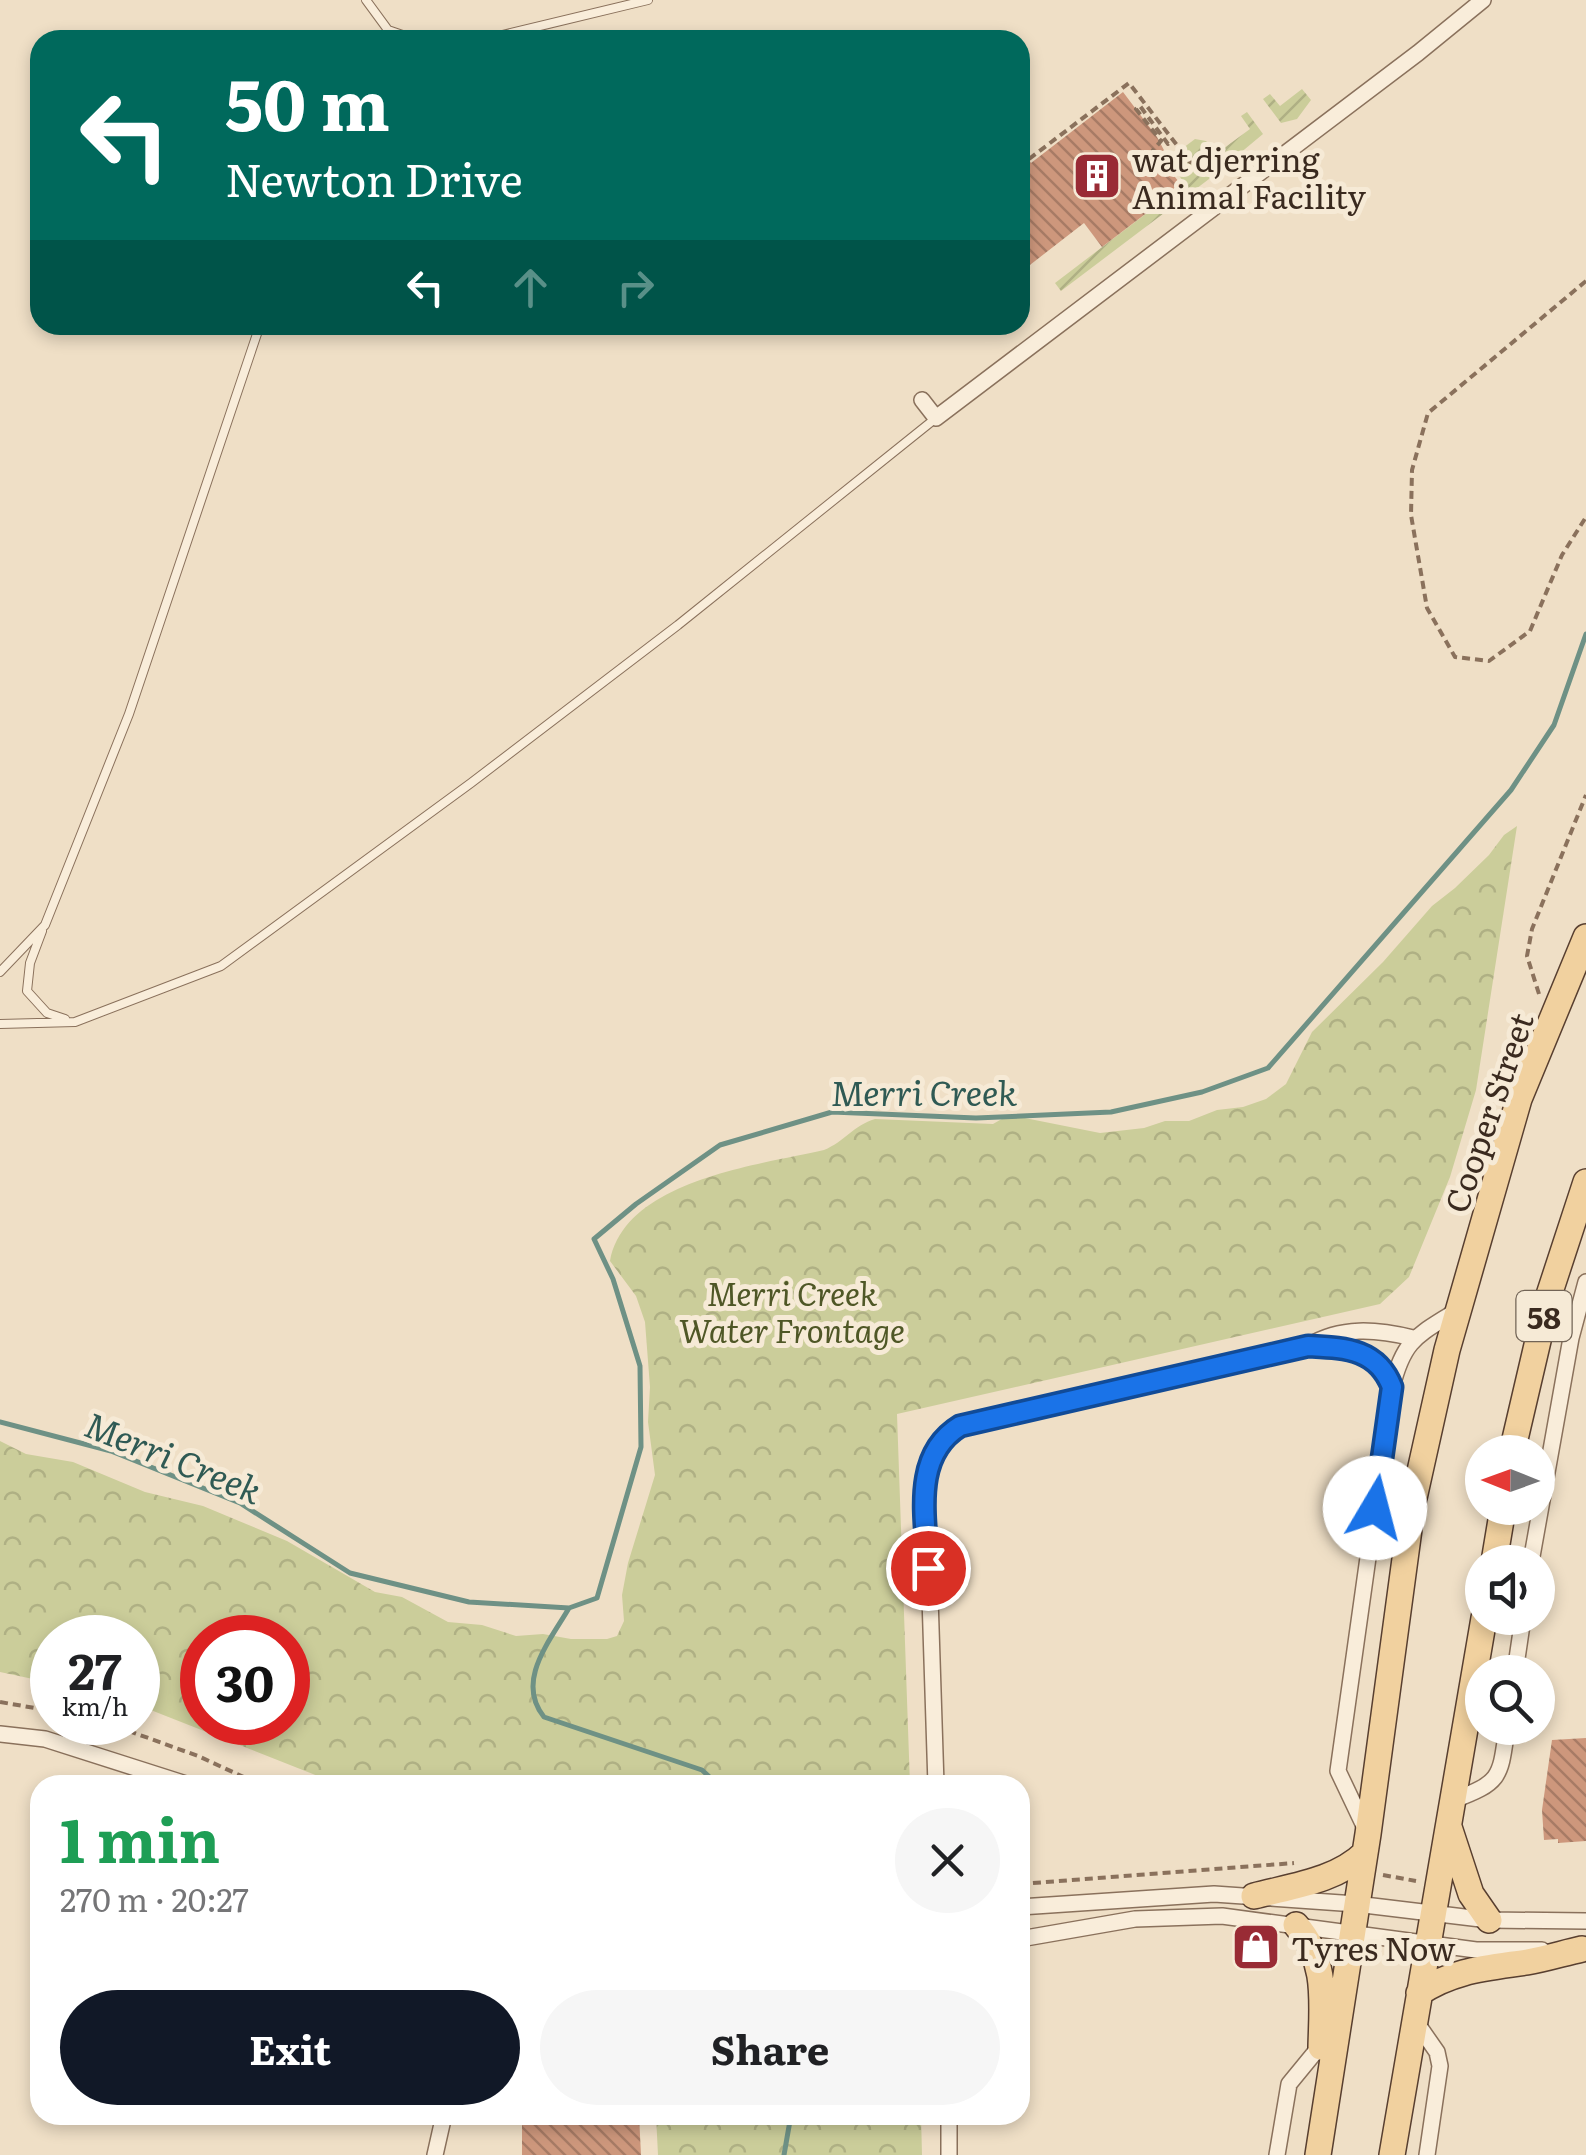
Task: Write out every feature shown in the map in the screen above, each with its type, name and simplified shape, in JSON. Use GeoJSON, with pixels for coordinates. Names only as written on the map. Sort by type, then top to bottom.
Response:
{"type":"FeatureCollection","features":[{"type":"Feature","properties":{"kind":"main road","name":"Cooper Street"},"geometry":{"type":"LineString","coordinates":[[1319,2146],[1412,1507],[1456,1311],[1520,1099],[1586,937]]}},
{"type":"Feature","properties":{"kind":"main road","name":"58"},"geometry":{"type":"LineString","coordinates":[[1516,1435],[1548,1298],[1586,1182]]}},
{"type":"Feature","properties":{"kind":"main road"},"geometry":{"type":"LineString","coordinates":[[1393,2152],[1481,1635]]}},
{"type":"Feature","properties":{"kind":"main road"},"geometry":{"type":"LineString","coordinates":[[1449,1827],[1471,1894],[1489,1920]]}},
{"type":"Feature","properties":{"kind":"main road"},"geometry":{"type":"LineString","coordinates":[[1254,1896],[1347,1868],[1366,1843]]}},
{"type":"Feature","properties":{"kind":"main road"},"geometry":{"type":"LineString","coordinates":[[1296,1925],[1314,1947],[1320,1970],[1319,2146]]}},
{"type":"Feature","properties":{"kind":"main road"},"geometry":{"type":"LineString","coordinates":[[1416,2006],[1451,1974],[1584,1949]]}},
{"type":"Feature","properties":{"kind":"street"},"geometry":{"type":"LineString","coordinates":[[922,400],[936,418],[1483,0]]}},
{"type":"Feature","properties":{"kind":"street"},"geometry":{"type":"LineString","coordinates":[[1535,1545],[1572,1338],[1586,1282]]}},
{"type":"Feature","properties":{"kind":"street"},"geometry":{"type":"LineString","coordinates":[[1366,1843],[1338,1771],[1392,1387],[1397,1366],[1414,1338],[1456,1311]]}},
{"type":"Feature","properties":{"kind":"street"},"geometry":{"type":"LineString","coordinates":[[936,1775],[926,1495],[929,1461],[943,1440],[960,1426],[1308,1346],[1333,1334],[1362,1330],[1414,1338]]}},
{"type":"Feature","properties":{"kind":"street"},"geometry":{"type":"LineString","coordinates":[[1308,1346],[1351,1349],[1370,1356],[1384,1370],[1392,1387]]}},
{"type":"Feature","properties":{"kind":"street"},"geometry":{"type":"LineString","coordinates":[[0,1734],[45,1738],[158,1775]]}},
{"type":"Feature","properties":{"kind":"street"},"geometry":{"type":"LineString","coordinates":[[1454,1800],[1492,1783],[1502,1766],[1505,1745]]}},
{"type":"Feature","properties":{"kind":"street"},"geometry":{"type":"LineString","coordinates":[[1030,1906],[1166,1895],[1254,1896],[1489,1920],[1586,1921]]}},
{"type":"Feature","properties":{"kind":"street"},"geometry":{"type":"LineString","coordinates":[[1030,1937],[1107,1923],[1222,1916],[1476,1950],[1584,1949]]}},
{"type":"Feature","properties":{"kind":"street"},"geometry":{"type":"LineString","coordinates":[[1416,2006],[1440,2066],[1427,2155]]}},
{"type":"Feature","properties":{"kind":"street"},"geometry":{"type":"LineString","coordinates":[[1278,2155],[1289,2084],[1322,2044]]}},
{"type":"Feature","properties":{"kind":"street"},"geometry":{"type":"LineString","coordinates":[[435,2155],[442,2125]]}},
{"type":"Feature","properties":{"kind":"street"},"geometry":{"type":"LineString","coordinates":[[948,2125],[949,2155]]}},
{"type":"Feature","properties":{"kind":"lane"},"geometry":{"type":"LineString","coordinates":[[366,0],[388,30]]}},
{"type":"Feature","properties":{"kind":"lane"},"geometry":{"type":"LineString","coordinates":[[524,30],[648,0]]}},
{"type":"Feature","properties":{"kind":"lane"},"geometry":{"type":"LineString","coordinates":[[74,1022],[48,1014],[28,992],[30,963],[129,714],[257,335]]}},
{"type":"Feature","properties":{"kind":"lane"},"geometry":{"type":"LineString","coordinates":[[0,1024],[74,1022],[221,966],[471,784],[678,625],[936,418]]}},
{"type":"Feature","properties":{"kind":"lane"},"geometry":{"type":"LineString","coordinates":[[0,972],[45,924]]}},
{"type":"Feature","properties":{"kind":"path"},"geometry":{"type":"LineString","coordinates":[[1030,157],[1129,83],[1170,142]]}},
{"type":"Feature","properties":{"kind":"path"},"geometry":{"type":"LineString","coordinates":[[1148,155],[1161,141],[1136,109],[1140,106],[1194,165],[1206,168],[1218,163],[1223,170]]}},
{"type":"Feature","properties":{"kind":"path"},"geometry":{"type":"LineString","coordinates":[[1162,148],[1170,142]]}},
{"type":"Feature","properties":{"kind":"path"},"geometry":{"type":"LineString","coordinates":[[1586,281],[1428,413],[1412,470],[1411,515],[1427,608],[1455,657],[1489,660],[1530,631],[1562,555],[1586,518]]}},
{"type":"Feature","properties":{"kind":"path"},"geometry":{"type":"LineString","coordinates":[[1553,1021],[1526,956],[1532,929],[1586,795]]}},
{"type":"Feature","properties":{"kind":"path"},"geometry":{"type":"LineString","coordinates":[[0,1702],[30,1707]]}},
{"type":"Feature","properties":{"kind":"path"},"geometry":{"type":"LineString","coordinates":[[160,1742],[240,1775]]}},
{"type":"Feature","properties":{"kind":"path"},"geometry":{"type":"LineString","coordinates":[[1030,1883],[1300,1862]]}},
{"type":"Feature","properties":{"kind":"path"},"geometry":{"type":"LineString","coordinates":[[1382,1876],[1416,1881]]}},
{"type":"Feature","properties":{"kind":"green space"},"geometry":{"type":"Polygon","coordinates":[[[1302,89],[1311,100],[1297,119],[1281,123],[1263,99],[1270,94],[1280,106],[1302,89]]]}},
{"type":"Feature","properties":{"kind":"green space"},"geometry":{"type":"Polygon","coordinates":[[[1247,112],[1263,134],[1227,164],[1219,159],[1209,165],[1198,164],[1183,148],[1195,139],[1206,141],[1216,154],[1250,129],[1241,116],[1247,112]]]}},
{"type":"Feature","properties":{"kind":"green space"},"geometry":{"type":"Polygon","coordinates":[[[1172,153],[1198,169],[1216,167],[1217,173],[1061,291],[1055,283],[1185,184],[1166,157],[1172,153]]]}},
{"type":"Feature","properties":{"kind":"green space","name":"Merri Creek Water Frontage"},"geometry":{"type":"Polygon","coordinates":[[[1517,826],[1476,1090],[1450,1177],[1409,1277],[1380,1304],[897,1414],[910,1775],[315,1775],[239,1745],[310,1745],[310,1615],[180,1615],[180,1722],[160,1714],[160,1615],[30,1615],[30,1678],[0,1672],[0,1441],[26,1454],[73,1462],[145,1492],[203,1506],[287,1541],[375,1592],[402,1597],[448,1622],[482,1625],[516,1636],[617,1636],[624,1621],[622,1595],[628,1563],[655,1475],[648,1422],[650,1387],[645,1322],[636,1296],[610,1261],[621,1234],[641,1212],[667,1194],[698,1181],[824,1150],[875,1119],[993,1124],[1015,1116],[1100,1133],[1144,1128],[1165,1121],[1189,1121],[1266,1099],[1286,1084],[1312,1032],[1383,962],[1432,906],[1517,826]]]}},
{"type":"Feature","properties":{"kind":"green space"},"geometry":{"type":"Polygon","coordinates":[[[656,2125],[921,2125],[922,2155],[658,2155],[656,2125]]]}},
{"type":"Feature","properties":{"kind":"building","name":"wat djerring Animal Facility"},"geometry":{"type":"Polygon","coordinates":[[[1123,92],[1157,137],[1166,154],[1161,159],[1182,186],[1102,247],[1084,223],[1030,265],[1031,163],[1123,92]]]}},
{"type":"Feature","properties":{"kind":"building"},"geometry":{"type":"Polygon","coordinates":[[[1586,1738],[1586,1841],[1544,1840],[1542,1810],[1555,1740],[1586,1738]]]}},
{"type":"Feature","properties":{"kind":"building"},"geometry":{"type":"Polygon","coordinates":[[[522,2125],[640,2125],[641,2155],[522,2155],[522,2125]]]}},
{"type":"Feature","properties":{"kind":"waterway","name":"Merri Creek"},"geometry":{"type":"LineString","coordinates":[[0,1422],[111,1451],[240,1503],[350,1573],[469,1602],[569,1608],[597,1598],[641,1447],[640,1366],[613,1279],[594,1239],[720,1145],[832,1112],[976,1118],[1111,1112],[1202,1092],[1268,1068],[1511,790],[1554,725],[1586,634]]}},
{"type":"Feature","properties":{"kind":"waterway"},"geometry":{"type":"LineString","coordinates":[[569,1608],[545,1647],[534,1675],[536,1703],[544,1717],[707,1775]]}},
{"type":"Feature","properties":{"kind":"waterway"},"geometry":{"type":"LineString","coordinates":[[784,2155],[789,2125]]}},
{"type":"Feature","properties":{"kind":"place","name":"wat djerring Animal Facility"},"geometry":{"type":"Point","coordinates":[1097,176]}},
{"type":"Feature","properties":{"kind":"place","name":"Tyres Now"},"geometry":{"type":"Point","coordinates":[1256,1947]}},
{"type":"Feature","properties":{"kind":"route"},"geometry":{"type":"LineString","coordinates":[[928,1568],[926,1472],[932,1452],[960,1426],[1308,1346],[1360,1352],[1378,1363],[1388,1377],[1392,1387],[1375,1508]]}}]}
